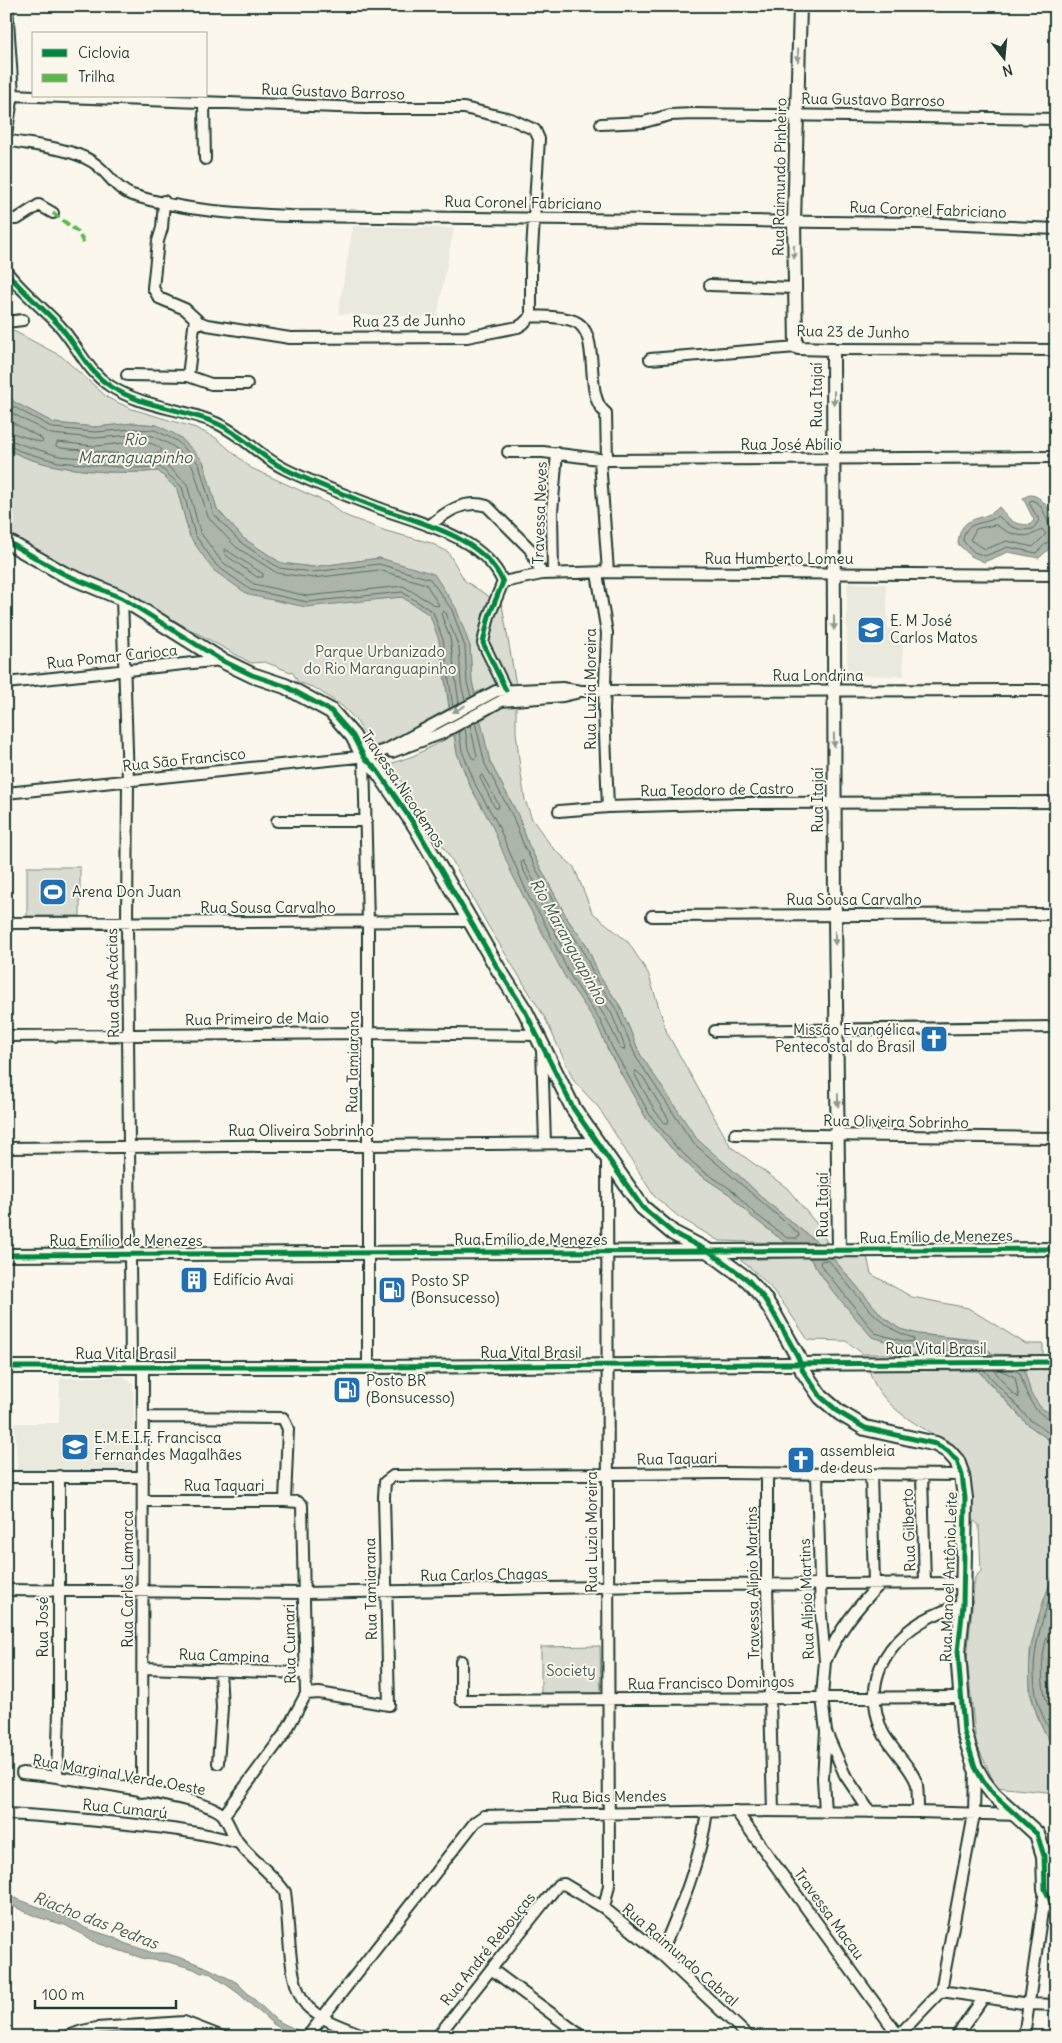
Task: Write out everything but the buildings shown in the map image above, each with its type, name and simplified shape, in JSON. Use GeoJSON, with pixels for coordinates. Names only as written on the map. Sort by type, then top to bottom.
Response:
{"type":"FeatureCollection","features":[{"type":"Feature","properties":{"kind":"main road","name":"Travessa Nicodemos"},"geometry":{"type":"LineString","coordinates":[[6,541],[64,574],[122,598],[221,660],[252,675],[285,686],[331,711],[353,736],[364,757],[377,770],[416,827],[540,1041],[573,1108],[642,1207],[673,1232],[710,1252],[748,1280],[763,1297],[801,1363],[803,1372],[820,1397],[840,1413],[865,1428],[936,1444],[948,1451],[957,1461],[962,1475]]}},
{"type":"Feature","properties":{"kind":"main road","name":"Rua Manoel Antônio Leite"},"geometry":{"type":"LineString","coordinates":[[962,1475],[965,1498],[963,1583],[958,1652],[964,1732],[976,1767]]}},
{"type":"Feature","properties":{"kind":"main road"},"geometry":{"type":"LineString","coordinates":[[976,1767],[994,1795],[1037,1834],[1044,1856],[1045,1889],[1056,1914]]}},
{"type":"Feature","properties":{"kind":"street"},"geometry":{"type":"LineString","coordinates":[[6,134],[13,95],[7,6]]}},
{"type":"Feature","properties":{"kind":"street","name":"Rua Raimundo Pinheiro"},"geometry":{"type":"LineString","coordinates":[[797,347],[794,222],[800,6]]}},
{"type":"Feature","properties":{"kind":"street","name":"Rua Gustavo Barroso"},"geometry":{"type":"LineString","coordinates":[[13,95],[32,96]]}},
{"type":"Feature","properties":{"kind":"street","name":"Rua Gustavo Barroso"},"geometry":{"type":"LineString","coordinates":[[84,98],[400,109],[464,108],[511,119],[535,130],[539,136],[533,218]]}},
{"type":"Feature","properties":{"kind":"street"},"geometry":{"type":"LineString","coordinates":[[204,103],[205,159]]}},
{"type":"Feature","properties":{"kind":"street","name":"Rua Gustavo Barroso"},"geometry":{"type":"LineString","coordinates":[[601,124],[644,122],[670,116],[693,114],[1056,119]]}},
{"type":"Feature","properties":{"kind":"street","name":"Rua Coronel Fabriciano"},"geometry":{"type":"LineString","coordinates":[[6,140],[79,156],[99,167],[124,191],[215,212],[266,215],[918,223],[1056,229]]}},
{"type":"Feature","properties":{"kind":"street","name":"Rua 23 de Junho"},"geometry":{"type":"LineString","coordinates":[[164,201],[154,288],[158,298],[186,309],[195,318],[214,328],[290,338],[467,338],[518,326],[531,316]]}},
{"type":"Feature","properties":{"kind":"street"},"geometry":{"type":"LineString","coordinates":[[6,219],[17,219],[39,205],[54,213]]}},
{"type":"Feature","properties":{"kind":"street"},"geometry":{"type":"LineString","coordinates":[[533,218],[531,316],[572,320],[583,328],[590,345],[590,364],[598,399],[601,409],[606,413],[603,460],[608,572]]}},
{"type":"Feature","properties":{"kind":"street"},"geometry":{"type":"LineString","coordinates":[[6,271],[60,326],[84,362],[107,384],[129,398],[215,422],[232,430],[284,469],[328,489],[349,495],[429,526],[463,542],[488,559],[498,570],[503,582],[489,616],[483,643],[506,690]]}},
{"type":"Feature","properties":{"kind":"street"},"geometry":{"type":"LineString","coordinates":[[710,286],[795,288]]}},
{"type":"Feature","properties":{"kind":"street"},"geometry":{"type":"LineString","coordinates":[[188,376],[195,318]]}},
{"type":"Feature","properties":{"kind":"street"},"geometry":{"type":"LineString","coordinates":[[6,322],[23,320]]}},
{"type":"Feature","properties":{"kind":"street","name":"Rua 23 de Junho"},"geometry":{"type":"LineString","coordinates":[[650,359],[797,347],[833,349],[1056,350]]}},
{"type":"Feature","properties":{"kind":"street","name":"Rua Itajaí"},"geometry":{"type":"LineString","coordinates":[[833,349],[835,916],[839,1137],[834,1251]]}},
{"type":"Feature","properties":{"kind":"street"},"geometry":{"type":"LineString","coordinates":[[128,375],[188,376],[211,384],[247,384]]}},
{"type":"Feature","properties":{"kind":"street","name":"Rua José Abílio"},"geometry":{"type":"LineString","coordinates":[[508,452],[557,453],[603,460],[834,460],[1056,457]]}},
{"type":"Feature","properties":{"kind":"street","name":"Travessa Neves"},"geometry":{"type":"LineString","coordinates":[[548,574],[557,453]]}},
{"type":"Feature","properties":{"kind":"street"},"geometry":{"type":"LineString","coordinates":[[429,526],[441,516],[464,505],[487,506],[530,549],[548,574]]}},
{"type":"Feature","properties":{"kind":"street","name":"Rua Humberto Lomeu"},"geometry":{"type":"LineString","coordinates":[[503,582],[548,574],[608,572],[1056,575]]}},
{"type":"Feature","properties":{"kind":"street","name":"Rua Luzia Moreira"},"geometry":{"type":"LineString","coordinates":[[597,573],[607,633],[608,806]]}},
{"type":"Feature","properties":{"kind":"street","name":"Rua das Acácias"},"geometry":{"type":"LineString","coordinates":[[122,598],[126,671],[128,781],[127,923],[130,1253],[137,1367]]}},
{"type":"Feature","properties":{"kind":"street","name":"Rua Pomar Carioca"},"geometry":{"type":"LineString","coordinates":[[6,683],[221,660]]}},
{"type":"Feature","properties":{"kind":"street"},"geometry":{"type":"LineString","coordinates":[[364,757],[386,750],[485,695],[506,690],[562,688],[580,692]]}},
{"type":"Feature","properties":{"kind":"street","name":"Rua Londrina"},"geometry":{"type":"LineString","coordinates":[[580,692],[1056,690]]}},
{"type":"Feature","properties":{"kind":"street"},"geometry":{"type":"LineString","coordinates":[[364,757],[383,756],[440,734],[491,706],[514,699],[563,696],[580,692]]}},
{"type":"Feature","properties":{"kind":"street","name":"Rua São Francisco"},"geometry":{"type":"LineString","coordinates":[[6,793],[364,757]]}},
{"type":"Feature","properties":{"kind":"street","name":"Rua Tamiarana"},"geometry":{"type":"LineString","coordinates":[[364,757],[369,1033],[367,1146],[368,1367]]}},
{"type":"Feature","properties":{"kind":"street","name":"Rua Teodoro de Castro"},"geometry":{"type":"LineString","coordinates":[[559,811],[608,806],[1056,802]]}},
{"type":"Feature","properties":{"kind":"street"},"geometry":{"type":"LineString","coordinates":[[277,821],[366,821]]}},
{"type":"Feature","properties":{"kind":"street","name":"Rua Sousa Carvalho"},"geometry":{"type":"LineString","coordinates":[[652,916],[1056,914]]}},
{"type":"Feature","properties":{"kind":"street","name":"Rua Sousa Carvalho"},"geometry":{"type":"LineString","coordinates":[[6,923],[368,923],[470,921]]}},
{"type":"Feature","properties":{"kind":"street"},"geometry":{"type":"LineString","coordinates":[[715,1032],[1056,1027]]}},
{"type":"Feature","properties":{"kind":"street","name":"Rua Primeiro de Maio"},"geometry":{"type":"LineString","coordinates":[[6,1036],[369,1033],[540,1041]]}},
{"type":"Feature","properties":{"kind":"street"},"geometry":{"type":"LineString","coordinates":[[540,1041],[545,1143]]}},
{"type":"Feature","properties":{"kind":"street","name":"Rua Oliveira Sobrinho"},"geometry":{"type":"LineString","coordinates":[[735,1134],[839,1137],[1056,1138]]}},
{"type":"Feature","properties":{"kind":"street","name":"Rua Oliveira Sobrinho"},"geometry":{"type":"LineString","coordinates":[[6,1148],[596,1143]]}},
{"type":"Feature","properties":{"kind":"street","name":"Rua Luzia Moreira"},"geometry":{"type":"LineString","coordinates":[[604,1908],[609,1885],[607,1158]]}},
{"type":"Feature","properties":{"kind":"street","name":"Rua Emílio de Menezes"},"geometry":{"type":"LineString","coordinates":[[6,1255],[1056,1249]]}},
{"type":"Feature","properties":{"kind":"street","name":"Rua Vital Brasil"},"geometry":{"type":"LineString","coordinates":[[6,1367],[368,1367],[1056,1362]]}},
{"type":"Feature","properties":{"kind":"street","name":"Rua Carlos Lamarca"},"geometry":{"type":"LineString","coordinates":[[137,1367],[143,1416],[142,1792]]}},
{"type":"Feature","properties":{"kind":"street"},"geometry":{"type":"LineString","coordinates":[[143,1416],[283,1418],[288,1429],[285,1501]]}},
{"type":"Feature","properties":{"kind":"street","name":"Travessa Alípio Martins"},"geometry":{"type":"LineString","coordinates":[[767,1474],[767,1585],[773,1812]]}},
{"type":"Feature","properties":{"kind":"street","name":"Rua Alípio Martins"},"geometry":{"type":"LineString","coordinates":[[817,1474],[820,1583],[825,1661],[822,1696],[826,1732],[823,1778],[825,1812]]}},
{"type":"Feature","properties":{"kind":"street"},"geometry":{"type":"LineString","coordinates":[[825,1661],[833,1644],[854,1611],[877,1583],[871,1474]]}},
{"type":"Feature","properties":{"kind":"street","name":"Rua Gilberto"},"geometry":{"type":"LineString","coordinates":[[922,1475],[925,1583]]}},
{"type":"Feature","properties":{"kind":"street","name":"Rua Taquari"},"geometry":{"type":"LineString","coordinates":[[393,1476],[962,1475]]}},
{"type":"Feature","properties":{"kind":"street","name":"Rua José"},"geometry":{"type":"LineString","coordinates":[[57,1777],[59,1710],[59,1476]]}},
{"type":"Feature","properties":{"kind":"street","name":"Rua Tamiarana"},"geometry":{"type":"LineString","coordinates":[[306,1694],[319,1693],[389,1705],[384,1490],[385,1482],[393,1476]]}},
{"type":"Feature","properties":{"kind":"street"},"geometry":{"type":"LineString","coordinates":[[6,1477],[143,1478]]}},
{"type":"Feature","properties":{"kind":"street","name":"Rua Taquari"},"geometry":{"type":"LineString","coordinates":[[143,1501],[285,1501],[298,1502],[302,1507]]}},
{"type":"Feature","properties":{"kind":"street","name":"Rua Cumari"},"geometry":{"type":"LineString","coordinates":[[224,1815],[285,1733],[306,1694],[304,1673],[302,1507]]}},
{"type":"Feature","properties":{"kind":"street","name":"Rua Carlos Chagas"},"geometry":{"type":"LineString","coordinates":[[6,1590],[304,1593],[820,1583],[963,1583]]}},
{"type":"Feature","properties":{"kind":"street"},"geometry":{"type":"LineString","coordinates":[[918,1812],[917,1784],[913,1775],[889,1745],[877,1715],[876,1697],[881,1666],[888,1651],[915,1624],[931,1615],[962,1605]]}},
{"type":"Feature","properties":{"kind":"street","name":"Rua Francisco Domingos"},"geometry":{"type":"LineString","coordinates":[[460,1661],[461,1700],[822,1696],[961,1697]]}},
{"type":"Feature","properties":{"kind":"street","name":"Rua Campina"},"geometry":{"type":"LineString","coordinates":[[143,1668],[304,1673]]}},
{"type":"Feature","properties":{"kind":"street"},"geometry":{"type":"LineString","coordinates":[[218,1763],[222,1708],[220,1671]]}},
{"type":"Feature","properties":{"kind":"street"},"geometry":{"type":"LineString","coordinates":[[826,1732],[845,1775],[870,1812]]}},
{"type":"Feature","properties":{"kind":"street","name":"Rua Manoel Antônio Leite"},"geometry":{"type":"LineString","coordinates":[[941,1991],[974,1814],[976,1767]]}},
{"type":"Feature","properties":{"kind":"street","name":"Rua Marginal Verde Oeste"},"geometry":{"type":"LineString","coordinates":[[22,1773],[57,1777],[196,1802],[224,1815]]}},
{"type":"Feature","properties":{"kind":"street","name":"Rua Bias Mendes"},"geometry":{"type":"LineString","coordinates":[[309,2034],[475,1822],[484,1816],[492,1814],[736,1811],[918,1812],[1018,1816]]}},
{"type":"Feature","properties":{"kind":"street","name":"Travessa Macau"},"geometry":{"type":"LineString","coordinates":[[736,1811],[898,2036]]}},
{"type":"Feature","properties":{"kind":"street"},"geometry":{"type":"LineString","coordinates":[[661,1954],[680,1910],[705,1827],[707,1812]]}},
{"type":"Feature","properties":{"kind":"street","name":"Rua Cumarú"},"geometry":{"type":"LineString","coordinates":[[6,1814],[48,1816],[179,1829],[202,1832],[239,1843]]}},
{"type":"Feature","properties":{"kind":"street"},"geometry":{"type":"LineString","coordinates":[[224,1815],[239,1843],[277,1880],[285,1892],[298,1992],[309,2008],[322,2017],[368,2037]]}},
{"type":"Feature","properties":{"kind":"street","name":"Rua Raimundo Cabral"},"geometry":{"type":"LineString","coordinates":[[564,1884],[604,1908],[661,1954],[749,2037]]}},
{"type":"Feature","properties":{"kind":"street","name":"Rua André Rebouças"},"geometry":{"type":"LineString","coordinates":[[437,2037],[558,1885],[564,1884]]}},
{"type":"Feature","properties":{"kind":"street"},"geometry":{"type":"LineString","coordinates":[[1024,2037],[1045,1889]]}},
{"type":"Feature","properties":{"kind":"street"},"geometry":{"type":"LineString","coordinates":[[491,1969],[583,2037]]}},
{"type":"Feature","properties":{"kind":"street"},"geometry":{"type":"LineString","coordinates":[[898,2036],[941,1991],[1029,2004],[1056,2005]]}},
{"type":"Feature","properties":{"kind":"street"},"geometry":{"type":"LineString","coordinates":[[956,2037],[984,1998]]}},
{"type":"Feature","properties":{"kind":"street"},"geometry":{"type":"LineString","coordinates":[[66,2037],[82,2030],[97,2028],[184,2022],[223,2037]]}},
{"type":"Feature","properties":{"kind":"street"},"geometry":{"type":"LineString","coordinates":[[172,2037],[184,2022]]}},
{"type":"Feature","properties":{"kind":"shaded area"},"geometry":{"type":"Polygon","coordinates":[[[353,226],[454,228],[437,317],[338,314],[353,226]]]}},
{"type":"Feature","properties":{"kind":"shaded area","name":"E. M José Carlos Matos"},"geometry":{"type":"Polygon","coordinates":[[[847,583],[886,584],[888,629],[902,630],[904,676],[847,675],[847,583]]]}},
{"type":"Feature","properties":{"kind":"shaded area","name":"E.M.E.I.F. Francisca Fernandes Magalhães"},"geometry":{"type":"Polygon","coordinates":[[[123,1376],[133,1383],[134,1470],[17,1471],[15,1423],[59,1423],[60,1378],[123,1376]]]}},
{"type":"Feature","properties":{"kind":"shaded area"},"geometry":{"type":"Polygon","coordinates":[[[162,2032],[160,2037],[105,2037],[162,2032]]]}},
{"type":"Feature","properties":{"kind":"green space","name":"Parque Urbanizado do Rio Maranguapinho"},"geometry":{"type":"Polygon","coordinates":[[[6,327],[61,356],[108,398],[132,409],[196,428],[216,438],[251,468],[330,504],[344,515],[386,531],[431,543],[448,552],[465,581],[502,605],[516,685],[501,683],[475,693],[472,682],[470,646],[380,558],[313,567],[281,563],[243,538],[217,509],[203,461],[180,437],[156,425],[134,423],[95,427],[54,423],[14,402],[6,389],[6,327]]]}},
{"type":"Feature","properties":{"kind":"green space","name":"Parque Urbanizado do Rio Maranguapinho"},"geometry":{"type":"Polygon","coordinates":[[[6,448],[21,456],[39,462],[80,470],[101,472],[158,471],[177,489],[190,537],[356,601],[402,597],[430,615],[439,640],[449,708],[396,738],[375,746],[371,744],[356,720],[342,706],[315,688],[298,682],[293,673],[265,662],[251,663],[121,591],[62,568],[6,535],[6,448]]]}},
{"type":"Feature","properties":{"kind":"green space"},"geometry":{"type":"Polygon","coordinates":[[[516,703],[516,732],[520,768],[525,800],[532,819],[552,847],[574,867],[592,912],[628,942],[648,973],[667,1033],[731,1147],[787,1188],[820,1228],[827,1243],[819,1244],[768,1203],[697,1140],[640,1054],[620,1006],[600,977],[586,944],[568,920],[529,846],[518,815],[490,762],[480,721],[504,706],[516,703]]]}},
{"type":"Feature","properties":{"kind":"green space"},"geometry":{"type":"Polygon","coordinates":[[[454,735],[457,753],[471,788],[491,823],[525,900],[597,1024],[608,1050],[646,1118],[673,1150],[697,1173],[729,1194],[751,1216],[786,1243],[719,1241],[679,1217],[654,1196],[599,1108],[574,1081],[545,1018],[487,924],[453,862],[390,764],[413,756],[454,735]]]}},
{"type":"Feature","properties":{"kind":"green space","name":"Arena Don Juan"},"geometry":{"type":"Polygon","coordinates":[[[27,867],[80,867],[80,916],[27,916],[27,867]]]}},
{"type":"Feature","properties":{"kind":"green space"},"geometry":{"type":"Polygon","coordinates":[[[830,1255],[867,1256],[871,1274],[912,1297],[968,1308],[1026,1344],[1043,1344],[1043,1356],[993,1354],[978,1340],[918,1334],[900,1329],[884,1318],[830,1255]]]}},
{"type":"Feature","properties":{"kind":"green space"},"geometry":{"type":"Polygon","coordinates":[[[809,1257],[831,1289],[872,1337],[964,1354],[863,1354],[846,1341],[808,1340],[769,1286],[740,1260],[809,1257]]]}},
{"type":"Feature","properties":{"kind":"green space"},"geometry":{"type":"Polygon","coordinates":[[[1024,1369],[1056,1369],[1056,1417],[1041,1408],[1031,1394],[1024,1369]]]}},
{"type":"Feature","properties":{"kind":"green space"},"geometry":{"type":"Polygon","coordinates":[[[869,1370],[978,1371],[1027,1424],[1056,1445],[1056,1568],[1042,1605],[1030,1650],[1030,1693],[1037,1715],[1056,1752],[1056,1793],[996,1787],[976,1743],[967,1659],[975,1577],[981,1571],[979,1525],[973,1520],[960,1451],[894,1408],[875,1385],[869,1370]]]}},
{"type":"Feature","properties":{"kind":"green space"},"geometry":{"type":"Polygon","coordinates":[[[1056,1623],[1056,1710],[1049,1689],[1048,1666],[1056,1623]]]}},
{"type":"Feature","properties":{"kind":"green space","name":"Society"},"geometry":{"type":"Polygon","coordinates":[[[600,1646],[601,1695],[541,1696],[541,1647],[600,1646]]]}},
{"type":"Feature","properties":{"kind":"water","name":"Rio Maranguapinho"},"geometry":{"type":"Polygon","coordinates":[[[6,389],[14,402],[54,423],[95,427],[134,423],[157,425],[180,437],[203,461],[217,509],[243,538],[281,563],[313,567],[380,558],[434,574],[456,608],[470,646],[472,682],[490,762],[518,815],[529,846],[568,920],[586,944],[600,977],[620,1006],[640,1054],[697,1139],[768,1203],[819,1244],[786,1243],[751,1216],[729,1194],[697,1173],[673,1150],[646,1118],[608,1050],[597,1024],[565,977],[511,872],[491,823],[471,788],[457,753],[439,640],[430,615],[402,597],[306,607],[249,595],[213,570],[190,537],[177,489],[158,471],[101,472],[80,470],[39,462],[21,456],[6,448],[6,389]]]}},
{"type":"Feature","properties":{"kind":"water"},"geometry":{"type":"Polygon","coordinates":[[[1029,495],[1035,496],[1045,504],[1055,524],[1056,537],[1054,543],[1039,558],[1008,552],[984,562],[971,556],[958,544],[963,527],[968,522],[987,515],[999,507],[1009,518],[1018,524],[1030,525],[1034,520],[1023,498],[1029,495]]]}},
{"type":"Feature","properties":{"kind":"water"},"geometry":{"type":"Polygon","coordinates":[[[830,1255],[884,1318],[900,1329],[918,1334],[978,1341],[993,1354],[1024,1369],[1031,1394],[1041,1408],[1056,1417],[1056,1445],[1027,1424],[964,1354],[942,1349],[906,1347],[872,1337],[831,1289],[809,1257],[830,1255]]]}},
{"type":"Feature","properties":{"kind":"water"},"geometry":{"type":"Polygon","coordinates":[[[1056,1568],[1056,1623],[1048,1659],[1048,1682],[1056,1710],[1056,1752],[1039,1719],[1029,1677],[1030,1659],[1037,1622],[1056,1568]]]}},
{"type":"Feature","properties":{"kind":"water"},"geometry":{"type":"Polygon","coordinates":[[[6,1895],[72,1919],[85,1928],[113,1937],[124,1943],[153,1953],[165,1953],[208,1968],[236,1982],[276,2020],[299,2031],[294,2036],[273,2024],[238,1993],[208,1972],[201,1973],[194,1969],[169,1962],[145,1959],[97,1943],[65,1925],[37,1917],[6,1903],[6,1895]]]}},
{"type":"Feature","properties":{"kind":"marked path"},"geometry":{"type":"LineString","coordinates":[[53,213],[78,232],[84,244]]}},
{"type":"Feature","properties":{"kind":"cycle path"},"geometry":{"type":"LineString","coordinates":[[6,271],[59,325],[95,373],[110,386],[135,399],[216,423],[234,433],[285,469],[342,494],[448,533],[481,553],[494,566],[503,582],[489,616],[483,643],[506,690]]}},
{"type":"Feature","properties":{"kind":"cycle path"},"geometry":{"type":"LineString","coordinates":[[6,541],[64,574],[122,598],[221,660],[252,675],[285,686],[331,711],[353,736],[364,757],[377,770],[416,827],[497,967],[525,1011],[573,1108],[642,1207],[673,1233],[710,1252],[748,1280],[763,1297],[774,1314],[798,1357],[803,1371],[821,1397],[840,1413],[865,1428],[936,1444],[948,1451],[957,1461],[962,1475],[965,1498],[963,1605],[958,1652],[964,1732],[975,1767],[983,1781],[994,1795],[1037,1834],[1044,1856],[1045,1889],[1056,1913]]}},
{"type":"Feature","properties":{"kind":"cycle path"},"geometry":{"type":"LineString","coordinates":[[6,1255],[1056,1249]]}},
{"type":"Feature","properties":{"kind":"cycle path"},"geometry":{"type":"LineString","coordinates":[[6,1367],[368,1367],[1056,1362]]}},
{"type":"Feature","properties":{"kind":"place","name":"E. M José Carlos Matos"},"geometry":{"type":"Point","coordinates":[871,630]}},
{"type":"Feature","properties":{"kind":"place","name":"Arena Don Juan"},"geometry":{"type":"Point","coordinates":[53,892]}},
{"type":"Feature","properties":{"kind":"place","name":"Missão Evangélica Pentecostal do Brasil"},"geometry":{"type":"Point","coordinates":[934,1039]}},
{"type":"Feature","properties":{"kind":"place","name":"Edifício Avai"},"geometry":{"type":"Point","coordinates":[194,1280]}},
{"type":"Feature","properties":{"kind":"place","name":"Posto SP (Bonsucesso)"},"geometry":{"type":"Point","coordinates":[392,1290]}},
{"type":"Feature","properties":{"kind":"place","name":"Posto BR (Bonsucesso)"},"geometry":{"type":"Point","coordinates":[347,1390]}},
{"type":"Feature","properties":{"kind":"place","name":"E.M.E.I.F. Francisca Fernandes Magalhães"},"geometry":{"type":"Point","coordinates":[75,1447]}},
{"type":"Feature","properties":{"kind":"place","name":"assembleia de deus"},"geometry":{"type":"Point","coordinates":[801,1460]}},
{"type":"Feature","properties":{"kind":"water label","name":"Riacho das Pedras"},"geometry":{"type":"Point","coordinates":[96,1920]}}]}
